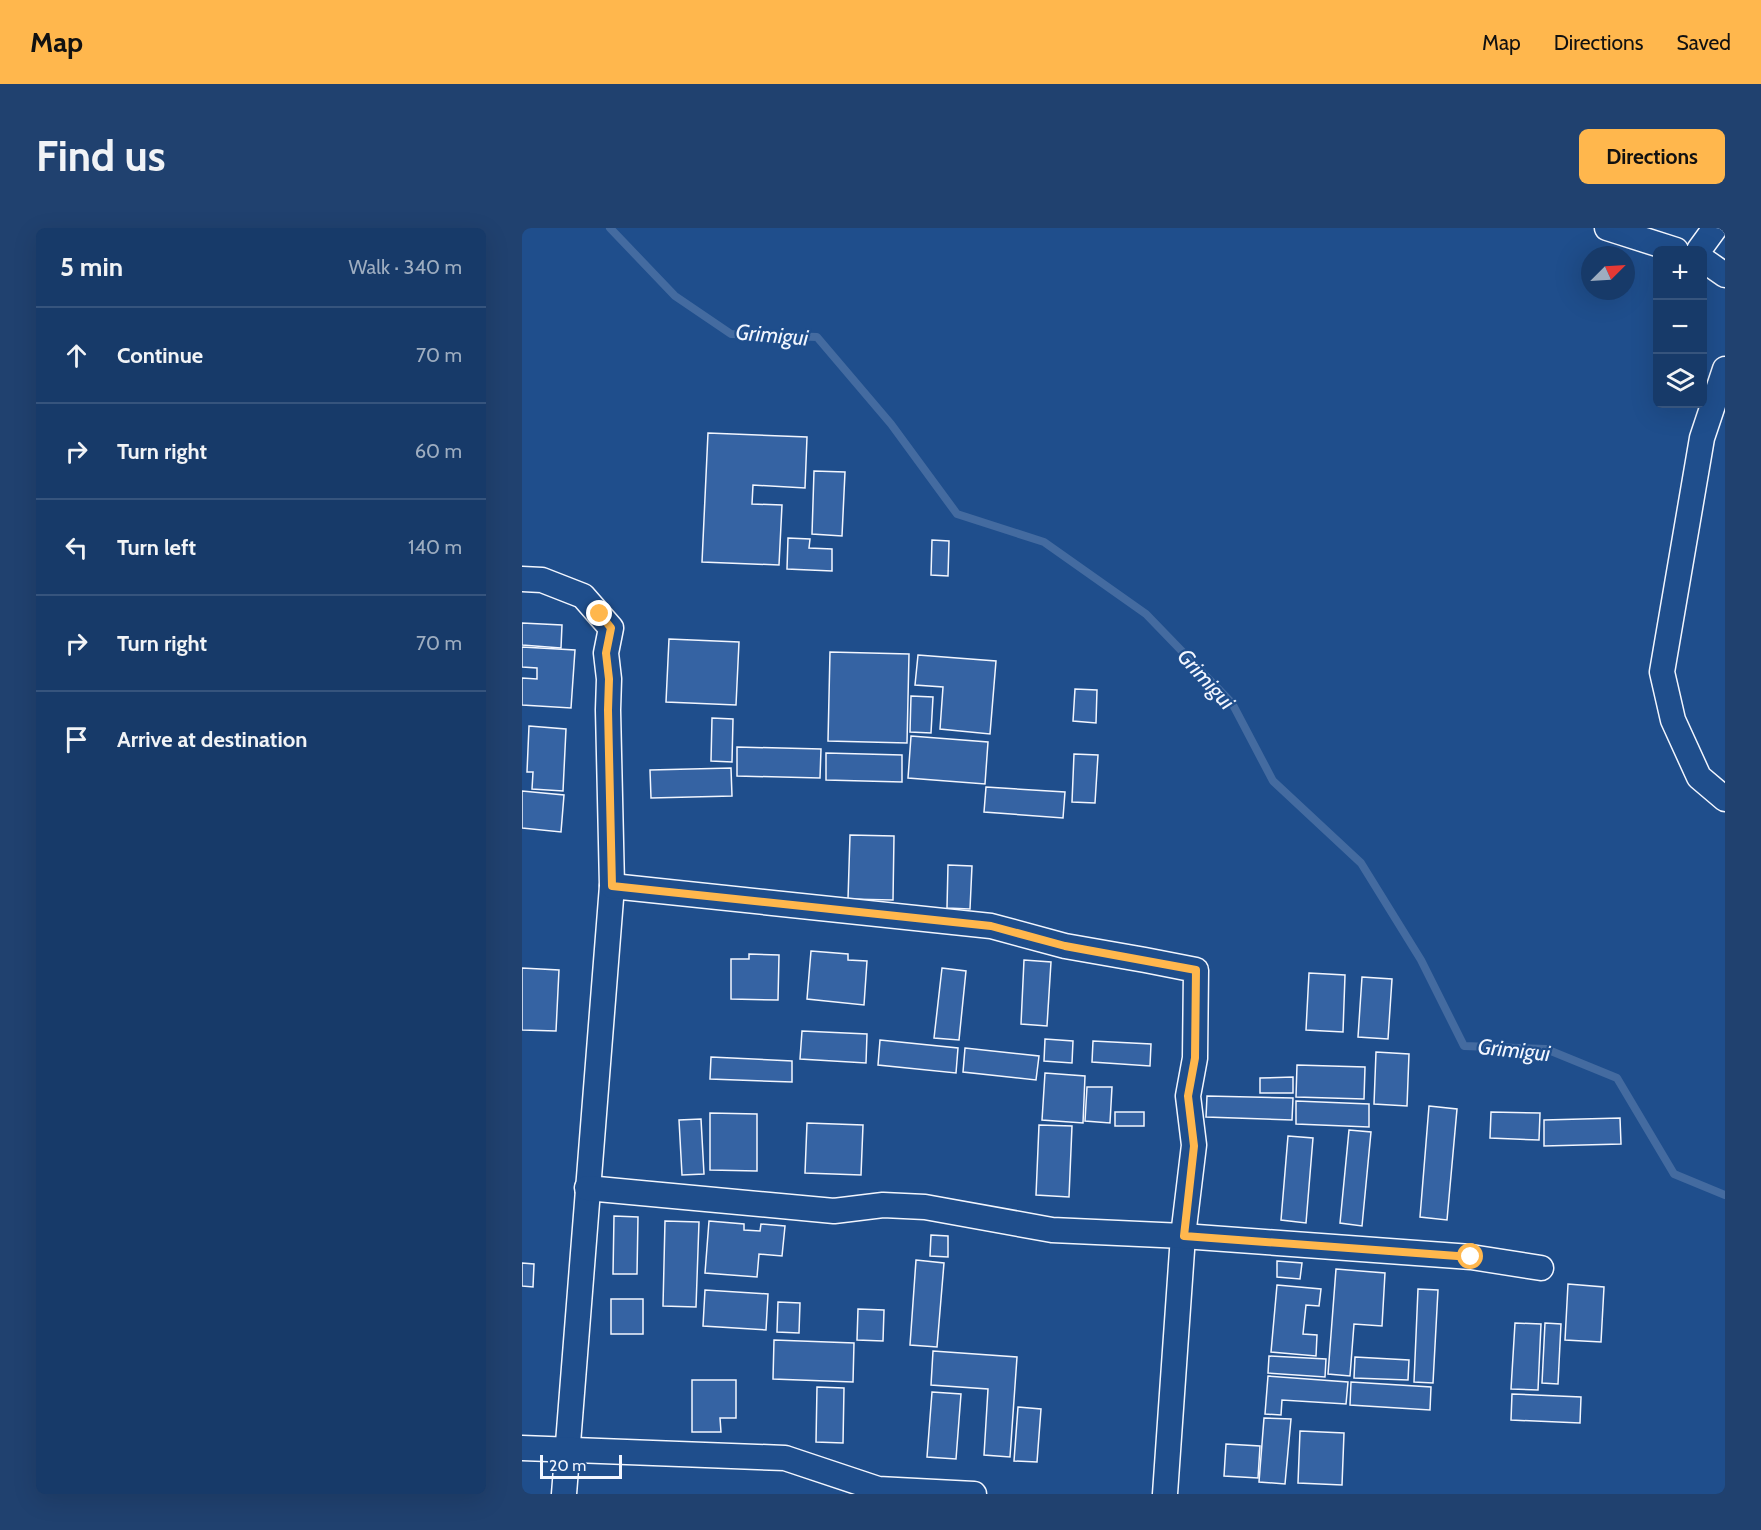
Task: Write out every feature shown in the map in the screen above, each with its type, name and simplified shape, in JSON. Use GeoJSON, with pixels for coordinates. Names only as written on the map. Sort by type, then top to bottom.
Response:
{"type":"FeatureCollection","features":[{"type":"Feature","properties":{"kind":"street"},"geometry":{"type":"LineString","coordinates":[[1607,228],[1663,246]]}},
{"type":"Feature","properties":{"kind":"street"},"geometry":{"type":"LineString","coordinates":[[1702,246],[1715,228]]}},
{"type":"Feature","properties":{"kind":"street"},"geometry":{"type":"LineString","coordinates":[[1707,262],[1725,275]]}},
{"type":"Feature","properties":{"kind":"street"},"geometry":{"type":"LineString","coordinates":[[1725,369],[1702,438],[1662,672],[1673,720],[1699,777],[1725,799]]}},
{"type":"Feature","properties":{"kind":"street"},"geometry":{"type":"LineString","coordinates":[[522,579],[542,580],[583,596],[611,628],[606,653],[609,679],[612,886],[564,1494]]}},
{"type":"Feature","properties":{"kind":"street"},"geometry":{"type":"LineString","coordinates":[[612,886],[991,926],[1065,946],[1196,970],[1195,1058],[1188,1096],[1194,1146],[1184,1236],[1165,1494]]}},
{"type":"Feature","properties":{"kind":"street"},"geometry":{"type":"LineString","coordinates":[[587,1188],[834,1210],[883,1205],[925,1207],[1052,1230],[1184,1236],[1471,1257],[1541,1268]]}},
{"type":"Feature","properties":{"kind":"street"},"geometry":{"type":"LineString","coordinates":[[522,1448],[785,1458],[878,1489],[974,1494]]}},
{"type":"Feature","properties":{"kind":"building"},"geometry":{"type":"Polygon","coordinates":[[[708,433],[807,437],[805,488],[753,485],[752,504],[782,505],[779,565],[702,562],[708,433]]]}},
{"type":"Feature","properties":{"kind":"building"},"geometry":{"type":"Polygon","coordinates":[[[814,471],[845,472],[842,536],[812,534],[814,471]]]}},
{"type":"Feature","properties":{"kind":"building"},"geometry":{"type":"Polygon","coordinates":[[[788,538],[810,539],[809,548],[832,549],[832,571],[787,569],[788,538]]]}},
{"type":"Feature","properties":{"kind":"building"},"geometry":{"type":"Polygon","coordinates":[[[932,540],[949,541],[948,576],[931,575],[932,540]]]}},
{"type":"Feature","properties":{"kind":"building"},"geometry":{"type":"Polygon","coordinates":[[[522,623],[562,625],[561,648],[522,645],[522,623]]]}},
{"type":"Feature","properties":{"kind":"building"},"geometry":{"type":"Polygon","coordinates":[[[669,639],[739,642],[736,705],[666,702],[669,639]]]}},
{"type":"Feature","properties":{"kind":"building"},"geometry":{"type":"Polygon","coordinates":[[[522,647],[575,650],[571,708],[522,705],[522,678],[537,679],[537,668],[522,667],[522,647]]]}},
{"type":"Feature","properties":{"kind":"building"},"geometry":{"type":"Polygon","coordinates":[[[830,652],[909,654],[907,743],[828,741],[830,652]]]}},
{"type":"Feature","properties":{"kind":"building"},"geometry":{"type":"Polygon","coordinates":[[[918,655],[996,661],[990,734],[940,729],[943,687],[915,685],[918,655]]]}},
{"type":"Feature","properties":{"kind":"building"},"geometry":{"type":"Polygon","coordinates":[[[1075,689],[1097,690],[1096,723],[1073,721],[1075,689]]]}},
{"type":"Feature","properties":{"kind":"building"},"geometry":{"type":"Polygon","coordinates":[[[911,696],[933,697],[931,733],[910,732],[911,696]]]}},
{"type":"Feature","properties":{"kind":"building"},"geometry":{"type":"Polygon","coordinates":[[[712,718],[733,719],[732,762],[711,761],[712,718]]]}},
{"type":"Feature","properties":{"kind":"building"},"geometry":{"type":"Polygon","coordinates":[[[529,726],[566,729],[563,791],[532,789],[533,772],[527,772],[529,726]]]}},
{"type":"Feature","properties":{"kind":"building"},"geometry":{"type":"Polygon","coordinates":[[[911,736],[988,742],[985,784],[908,778],[911,736]]]}},
{"type":"Feature","properties":{"kind":"building"},"geometry":{"type":"Polygon","coordinates":[[[737,747],[821,749],[820,778],[737,776],[737,747]]]}},
{"type":"Feature","properties":{"kind":"building"},"geometry":{"type":"Polygon","coordinates":[[[826,753],[902,755],[902,782],[826,780],[826,753]]]}},
{"type":"Feature","properties":{"kind":"building"},"geometry":{"type":"Polygon","coordinates":[[[1074,754],[1098,755],[1095,803],[1072,802],[1074,754]]]}},
{"type":"Feature","properties":{"kind":"building"},"geometry":{"type":"Polygon","coordinates":[[[731,768],[732,796],[651,798],[650,770],[731,768]]]}},
{"type":"Feature","properties":{"kind":"building"},"geometry":{"type":"Polygon","coordinates":[[[986,787],[1065,792],[1063,818],[984,812],[986,787]]]}},
{"type":"Feature","properties":{"kind":"building"},"geometry":{"type":"Polygon","coordinates":[[[522,791],[564,795],[561,832],[522,828],[522,791]]]}},
{"type":"Feature","properties":{"kind":"building"},"geometry":{"type":"Polygon","coordinates":[[[850,835],[894,836],[893,900],[848,899],[850,835]]]}},
{"type":"Feature","properties":{"kind":"building"},"geometry":{"type":"Polygon","coordinates":[[[948,865],[972,866],[970,909],[947,908],[948,865]]]}},
{"type":"Feature","properties":{"kind":"building"},"geometry":{"type":"Polygon","coordinates":[[[811,951],[848,954],[848,960],[867,961],[864,1005],[807,999],[811,951]]]}},
{"type":"Feature","properties":{"kind":"building"},"geometry":{"type":"Polygon","coordinates":[[[749,954],[779,955],[778,1000],[731,999],[731,959],[749,959],[749,954]]]}},
{"type":"Feature","properties":{"kind":"building"},"geometry":{"type":"Polygon","coordinates":[[[1024,960],[1051,962],[1047,1026],[1021,1024],[1024,960]]]}},
{"type":"Feature","properties":{"kind":"building"},"geometry":{"type":"Polygon","coordinates":[[[522,968],[559,970],[556,1031],[522,1030],[522,968]]]}},
{"type":"Feature","properties":{"kind":"building"},"geometry":{"type":"Polygon","coordinates":[[[942,968],[966,971],[959,1040],[934,1038],[942,968]]]}},
{"type":"Feature","properties":{"kind":"building"},"geometry":{"type":"Polygon","coordinates":[[[1309,973],[1345,975],[1343,1032],[1306,1030],[1309,973]]]}},
{"type":"Feature","properties":{"kind":"building"},"geometry":{"type":"Polygon","coordinates":[[[1362,977],[1392,979],[1388,1039],[1358,1037],[1362,977]]]}},
{"type":"Feature","properties":{"kind":"building"},"geometry":{"type":"Polygon","coordinates":[[[802,1031],[867,1034],[866,1063],[800,1059],[802,1031]]]}},
{"type":"Feature","properties":{"kind":"building"},"geometry":{"type":"Polygon","coordinates":[[[1045,1039],[1073,1041],[1072,1063],[1044,1061],[1045,1039]]]}},
{"type":"Feature","properties":{"kind":"building"},"geometry":{"type":"Polygon","coordinates":[[[880,1040],[958,1048],[956,1073],[878,1065],[880,1040]]]}},
{"type":"Feature","properties":{"kind":"building"},"geometry":{"type":"Polygon","coordinates":[[[1093,1041],[1151,1044],[1150,1066],[1092,1062],[1093,1041]]]}},
{"type":"Feature","properties":{"kind":"building"},"geometry":{"type":"Polygon","coordinates":[[[965,1048],[1039,1056],[1036,1080],[963,1072],[965,1048]]]}},
{"type":"Feature","properties":{"kind":"building"},"geometry":{"type":"Polygon","coordinates":[[[1376,1052],[1409,1054],[1407,1106],[1374,1104],[1376,1052]]]}},
{"type":"Feature","properties":{"kind":"building"},"geometry":{"type":"Polygon","coordinates":[[[711,1057],[792,1061],[792,1082],[710,1079],[711,1057]]]}},
{"type":"Feature","properties":{"kind":"building"},"geometry":{"type":"Polygon","coordinates":[[[1297,1065],[1365,1067],[1364,1099],[1296,1097],[1297,1065]]]}},
{"type":"Feature","properties":{"kind":"building"},"geometry":{"type":"Polygon","coordinates":[[[1045,1073],[1085,1076],[1083,1123],[1042,1120],[1045,1073]]]}},
{"type":"Feature","properties":{"kind":"building"},"geometry":{"type":"Polygon","coordinates":[[[1293,1077],[1293,1093],[1260,1093],[1260,1078],[1293,1077]]]}},
{"type":"Feature","properties":{"kind":"building"},"geometry":{"type":"Polygon","coordinates":[[[1087,1087],[1112,1087],[1110,1123],[1085,1121],[1087,1087]]]}},
{"type":"Feature","properties":{"kind":"building"},"geometry":{"type":"Polygon","coordinates":[[[1207,1096],[1293,1098],[1292,1120],[1206,1117],[1207,1096]]]}},
{"type":"Feature","properties":{"kind":"building"},"geometry":{"type":"Polygon","coordinates":[[[1296,1101],[1369,1104],[1369,1127],[1296,1124],[1296,1101]]]}},
{"type":"Feature","properties":{"kind":"building"},"geometry":{"type":"Polygon","coordinates":[[[1429,1106],[1457,1109],[1447,1220],[1420,1217],[1429,1106]]]}},
{"type":"Feature","properties":{"kind":"building"},"geometry":{"type":"Polygon","coordinates":[[[1115,1112],[1144,1112],[1144,1126],[1115,1126],[1115,1112]]]}},
{"type":"Feature","properties":{"kind":"building"},"geometry":{"type":"Polygon","coordinates":[[[1491,1112],[1540,1113],[1539,1140],[1490,1138],[1491,1112]]]}},
{"type":"Feature","properties":{"kind":"building"},"geometry":{"type":"Polygon","coordinates":[[[710,1113],[757,1114],[757,1171],[710,1170],[710,1113]]]}},
{"type":"Feature","properties":{"kind":"building"},"geometry":{"type":"Polygon","coordinates":[[[1620,1118],[1621,1144],[1544,1146],[1544,1120],[1620,1118]]]}},
{"type":"Feature","properties":{"kind":"building"},"geometry":{"type":"Polygon","coordinates":[[[701,1119],[704,1174],[682,1175],[679,1120],[701,1119]]]}},
{"type":"Feature","properties":{"kind":"building"},"geometry":{"type":"Polygon","coordinates":[[[807,1123],[863,1125],[861,1175],[805,1173],[807,1123]]]}},
{"type":"Feature","properties":{"kind":"building"},"geometry":{"type":"Polygon","coordinates":[[[1039,1125],[1072,1126],[1069,1197],[1036,1195],[1039,1125]]]}},
{"type":"Feature","properties":{"kind":"building"},"geometry":{"type":"Polygon","coordinates":[[[1349,1130],[1371,1132],[1362,1226],[1340,1223],[1349,1130]]]}},
{"type":"Feature","properties":{"kind":"building"},"geometry":{"type":"Polygon","coordinates":[[[1288,1136],[1313,1138],[1306,1223],[1281,1220],[1288,1136]]]}},
{"type":"Feature","properties":{"kind":"building"},"geometry":{"type":"Polygon","coordinates":[[[614,1216],[638,1217],[637,1274],[613,1274],[614,1216]]]}},
{"type":"Feature","properties":{"kind":"building"},"geometry":{"type":"Polygon","coordinates":[[[665,1221],[699,1222],[696,1307],[663,1306],[665,1221]]]}},
{"type":"Feature","properties":{"kind":"building"},"geometry":{"type":"Polygon","coordinates":[[[709,1221],[744,1224],[744,1230],[760,1231],[761,1224],[785,1226],[782,1256],[759,1254],[757,1277],[705,1273],[709,1221]]]}},
{"type":"Feature","properties":{"kind":"building"},"geometry":{"type":"Polygon","coordinates":[[[931,1235],[948,1236],[948,1257],[930,1256],[931,1235]]]}},
{"type":"Feature","properties":{"kind":"building"},"geometry":{"type":"Polygon","coordinates":[[[916,1260],[944,1263],[937,1347],[910,1345],[916,1260]]]}},
{"type":"Feature","properties":{"kind":"building"},"geometry":{"type":"Polygon","coordinates":[[[1277,1261],[1302,1263],[1300,1279],[1277,1277],[1277,1261]]]}},
{"type":"Feature","properties":{"kind":"building"},"geometry":{"type":"Polygon","coordinates":[[[522,1263],[534,1264],[533,1287],[522,1286],[522,1263]]]}},
{"type":"Feature","properties":{"kind":"building"},"geometry":{"type":"Polygon","coordinates":[[[1336,1269],[1385,1273],[1382,1326],[1354,1324],[1350,1376],[1328,1374],[1336,1269]]]}},
{"type":"Feature","properties":{"kind":"building"},"geometry":{"type":"Polygon","coordinates":[[[1568,1284],[1604,1287],[1601,1342],[1565,1340],[1568,1284]]]}},
{"type":"Feature","properties":{"kind":"building"},"geometry":{"type":"Polygon","coordinates":[[[1277,1285],[1321,1289],[1319,1306],[1306,1305],[1303,1334],[1317,1335],[1316,1356],[1271,1352],[1277,1285]]]}},
{"type":"Feature","properties":{"kind":"building"},"geometry":{"type":"Polygon","coordinates":[[[1418,1289],[1438,1290],[1433,1383],[1414,1382],[1418,1289]]]}},
{"type":"Feature","properties":{"kind":"building"},"geometry":{"type":"Polygon","coordinates":[[[705,1290],[768,1294],[766,1330],[703,1326],[705,1290]]]}},
{"type":"Feature","properties":{"kind":"building"},"geometry":{"type":"Polygon","coordinates":[[[611,1299],[643,1299],[643,1334],[611,1334],[611,1299]]]}},
{"type":"Feature","properties":{"kind":"building"},"geometry":{"type":"Polygon","coordinates":[[[778,1302],[800,1303],[799,1333],[777,1332],[778,1302]]]}},
{"type":"Feature","properties":{"kind":"building"},"geometry":{"type":"Polygon","coordinates":[[[858,1309],[884,1310],[883,1341],[857,1340],[858,1309]]]}},
{"type":"Feature","properties":{"kind":"building"},"geometry":{"type":"Polygon","coordinates":[[[1515,1323],[1541,1324],[1538,1390],[1511,1389],[1515,1323]]]}},
{"type":"Feature","properties":{"kind":"building"},"geometry":{"type":"Polygon","coordinates":[[[1545,1323],[1561,1324],[1558,1384],[1542,1383],[1545,1323]]]}},
{"type":"Feature","properties":{"kind":"building"},"geometry":{"type":"Polygon","coordinates":[[[774,1340],[854,1343],[853,1382],[773,1379],[774,1340]]]}},
{"type":"Feature","properties":{"kind":"building"},"geometry":{"type":"Polygon","coordinates":[[[933,1351],[1017,1357],[1010,1457],[984,1455],[988,1389],[931,1385],[933,1351]]]}},
{"type":"Feature","properties":{"kind":"building"},"geometry":{"type":"Polygon","coordinates":[[[1269,1356],[1326,1359],[1325,1377],[1268,1373],[1269,1356]]]}},
{"type":"Feature","properties":{"kind":"building"},"geometry":{"type":"Polygon","coordinates":[[[1355,1357],[1409,1360],[1408,1380],[1354,1378],[1355,1357]]]}},
{"type":"Feature","properties":{"kind":"building"},"geometry":{"type":"Polygon","coordinates":[[[1268,1376],[1348,1382],[1346,1404],[1282,1400],[1281,1415],[1265,1414],[1268,1376]]]}},
{"type":"Feature","properties":{"kind":"building"},"geometry":{"type":"Polygon","coordinates":[[[692,1380],[736,1380],[736,1418],[720,1418],[721,1432],[692,1432],[692,1380]]]}},
{"type":"Feature","properties":{"kind":"building"},"geometry":{"type":"Polygon","coordinates":[[[1351,1382],[1431,1387],[1430,1410],[1350,1405],[1351,1382]]]}},
{"type":"Feature","properties":{"kind":"building"},"geometry":{"type":"Polygon","coordinates":[[[817,1387],[844,1388],[843,1443],[816,1442],[817,1387]]]}},
{"type":"Feature","properties":{"kind":"building"},"geometry":{"type":"Polygon","coordinates":[[[932,1392],[961,1394],[956,1459],[927,1457],[932,1392]]]}},
{"type":"Feature","properties":{"kind":"building"},"geometry":{"type":"Polygon","coordinates":[[[1512,1394],[1581,1397],[1580,1423],[1511,1420],[1512,1394]]]}},
{"type":"Feature","properties":{"kind":"building"},"geometry":{"type":"Polygon","coordinates":[[[1018,1407],[1041,1409],[1037,1462],[1014,1461],[1018,1407]]]}},
{"type":"Feature","properties":{"kind":"building"},"geometry":{"type":"Polygon","coordinates":[[[1264,1418],[1291,1419],[1285,1484],[1259,1482],[1264,1418]]]}},
{"type":"Feature","properties":{"kind":"building"},"geometry":{"type":"Polygon","coordinates":[[[1300,1431],[1344,1433],[1342,1485],[1298,1483],[1300,1431]]]}},
{"type":"Feature","properties":{"kind":"building"},"geometry":{"type":"Polygon","coordinates":[[[1226,1444],[1260,1446],[1258,1478],[1224,1476],[1226,1444]]]}},
{"type":"Feature","properties":{"kind":"waterway","name":"Grimigui"},"geometry":{"type":"LineString","coordinates":[[610,228],[675,296],[731,334],[817,337],[891,424],[957,514],[1044,542],[1146,614],[1232,703],[1273,781],[1361,863],[1421,960],[1464,1046],[1546,1049],[1617,1078],[1674,1174],[1725,1195]]}},
{"type":"Feature","properties":{"kind":"route"},"geometry":{"type":"LineString","coordinates":[[600,614],[611,628],[606,653],[609,679],[612,886],[933,918],[991,926],[1065,946],[1196,970],[1195,1058],[1188,1096],[1194,1146],[1184,1236],[1471,1257]]}}]}
